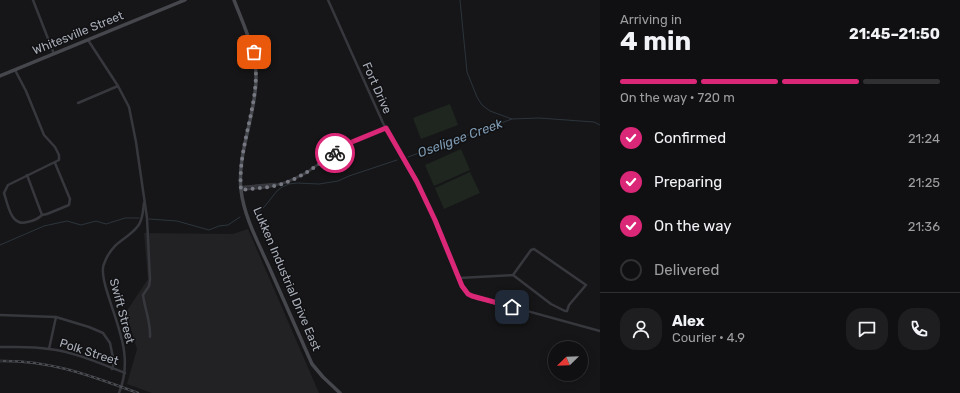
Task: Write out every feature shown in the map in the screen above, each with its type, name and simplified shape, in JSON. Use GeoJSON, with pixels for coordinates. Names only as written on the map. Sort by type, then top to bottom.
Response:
{"type":"FeatureCollection","features":[{"type":"Feature","properties":{"kind":"main road","name":"Whitesville Street"},"geometry":{"type":"LineString","coordinates":[[0,76],[185,0]]}},
{"type":"Feature","properties":{"kind":"main road","name":"Lukken Industrial Drive East"},"geometry":{"type":"LineString","coordinates":[[234,0],[254,52],[256,73],[255,93],[243,156],[241,188],[244,205],[255,235],[312,364],[340,393]]}},
{"type":"Feature","properties":{"kind":"street"},"geometry":{"type":"LineString","coordinates":[[33,0],[54,54]]}},
{"type":"Feature","properties":{"kind":"street","name":"Fort Drive"},"geometry":{"type":"LineString","coordinates":[[328,0],[386,128],[417,182],[435,220],[459,278],[468,294],[600,331]]}},
{"type":"Feature","properties":{"kind":"street","name":"Swift Street"},"geometry":{"type":"LineString","coordinates":[[88,40],[118,86],[129,107],[133,125],[146,218],[150,280],[149,286],[143,295],[144,307],[151,327],[150,337]]}},
{"type":"Feature","properties":{"kind":"street"},"geometry":{"type":"LineString","coordinates":[[15,70],[26,91],[44,135],[56,147],[59,155],[59,160],[55,163],[8,185],[4,193],[13,218],[17,222],[22,224],[69,205],[70,198],[55,163]]}},
{"type":"Feature","properties":{"kind":"street"},"geometry":{"type":"LineString","coordinates":[[78,103],[118,86]]}},
{"type":"Feature","properties":{"kind":"street"},"geometry":{"type":"LineString","coordinates":[[241,188],[268,184],[278,185],[287,182],[306,173],[347,144],[386,128]]}},
{"type":"Feature","properties":{"kind":"street"},"geometry":{"type":"LineString","coordinates":[[27,175],[42,215]]}},
{"type":"Feature","properties":{"kind":"street","name":"Swift Street"},"geometry":{"type":"LineString","coordinates":[[119,393],[126,365],[124,350],[104,282],[103,267],[108,254],[117,243],[138,226],[142,217],[144,199]]}},
{"type":"Feature","properties":{"kind":"street"},"geometry":{"type":"LineString","coordinates":[[459,278],[512,275],[551,304],[564,311],[567,311],[569,305],[586,284],[534,249],[531,250],[512,275]]}},
{"type":"Feature","properties":{"kind":"street"},"geometry":{"type":"LineString","coordinates":[[0,315],[56,317],[103,333],[110,343],[114,363],[112,368]]}},
{"type":"Feature","properties":{"kind":"street"},"geometry":{"type":"LineString","coordinates":[[49,349],[56,317]]}},
{"type":"Feature","properties":{"kind":"street","name":"Polk Street"},"geometry":{"type":"LineString","coordinates":[[0,347],[49,349],[69,353],[125,373]]}},
{"type":"Feature","properties":{"kind":"shaded area"},"geometry":{"type":"Polygon","coordinates":[[[450,104],[458,125],[421,139],[413,118],[450,104]]]}},
{"type":"Feature","properties":{"kind":"shaded area"},"geometry":{"type":"Polygon","coordinates":[[[461,149],[470,170],[434,186],[425,165],[461,149]]]}},
{"type":"Feature","properties":{"kind":"shaded area"},"geometry":{"type":"Polygon","coordinates":[[[470,172],[480,193],[444,209],[435,188],[470,172]]]}},
{"type":"Feature","properties":{"kind":"shaded area"},"geometry":{"type":"Polygon","coordinates":[[[248,229],[319,393],[152,393],[127,384],[137,349],[126,312],[148,279],[144,233],[233,234],[248,229]]]}},
{"type":"Feature","properties":{"kind":"waterway"},"geometry":{"type":"LineString","coordinates":[[460,0],[467,72],[477,97],[482,105],[490,111],[512,119],[539,118],[594,122],[600,125]]}},
{"type":"Feature","properties":{"kind":"waterway","name":"Oseligee Creek"},"geometry":{"type":"LineString","coordinates":[[408,157],[512,119]]}},
{"type":"Feature","properties":{"kind":"waterway","name":"Oseligee Creek"},"geometry":{"type":"LineString","coordinates":[[254,216],[265,206],[277,191],[289,184],[319,184],[338,181],[397,160]]}},
{"type":"Feature","properties":{"kind":"waterway","name":"Oseligee Creek"},"geometry":{"type":"LineString","coordinates":[[149,219],[177,221],[209,230],[219,226],[228,225],[240,217]]}},
{"type":"Feature","properties":{"kind":"waterway","name":"Oseligee Creek"},"geometry":{"type":"LineString","coordinates":[[0,245],[44,226],[67,221],[81,225],[96,221],[106,224],[125,218],[139,218]]}},
{"type":"Feature","properties":{"kind":"railway"},"geometry":{"type":"LineString","coordinates":[[0,361],[19,361],[54,366],[87,375],[138,393]]}},
{"type":"Feature","properties":{"kind":"way so far"},"geometry":{"type":"LineString","coordinates":[[254,52],[256,63],[256,87],[243,156],[241,190],[268,187],[287,182],[306,173],[335,153]]}},
{"type":"Feature","properties":{"kind":"route"},"geometry":{"type":"LineString","coordinates":[[335,153],[347,144],[386,128],[417,182],[435,220],[462,286],[468,294],[477,299],[512,307]]}}]}
